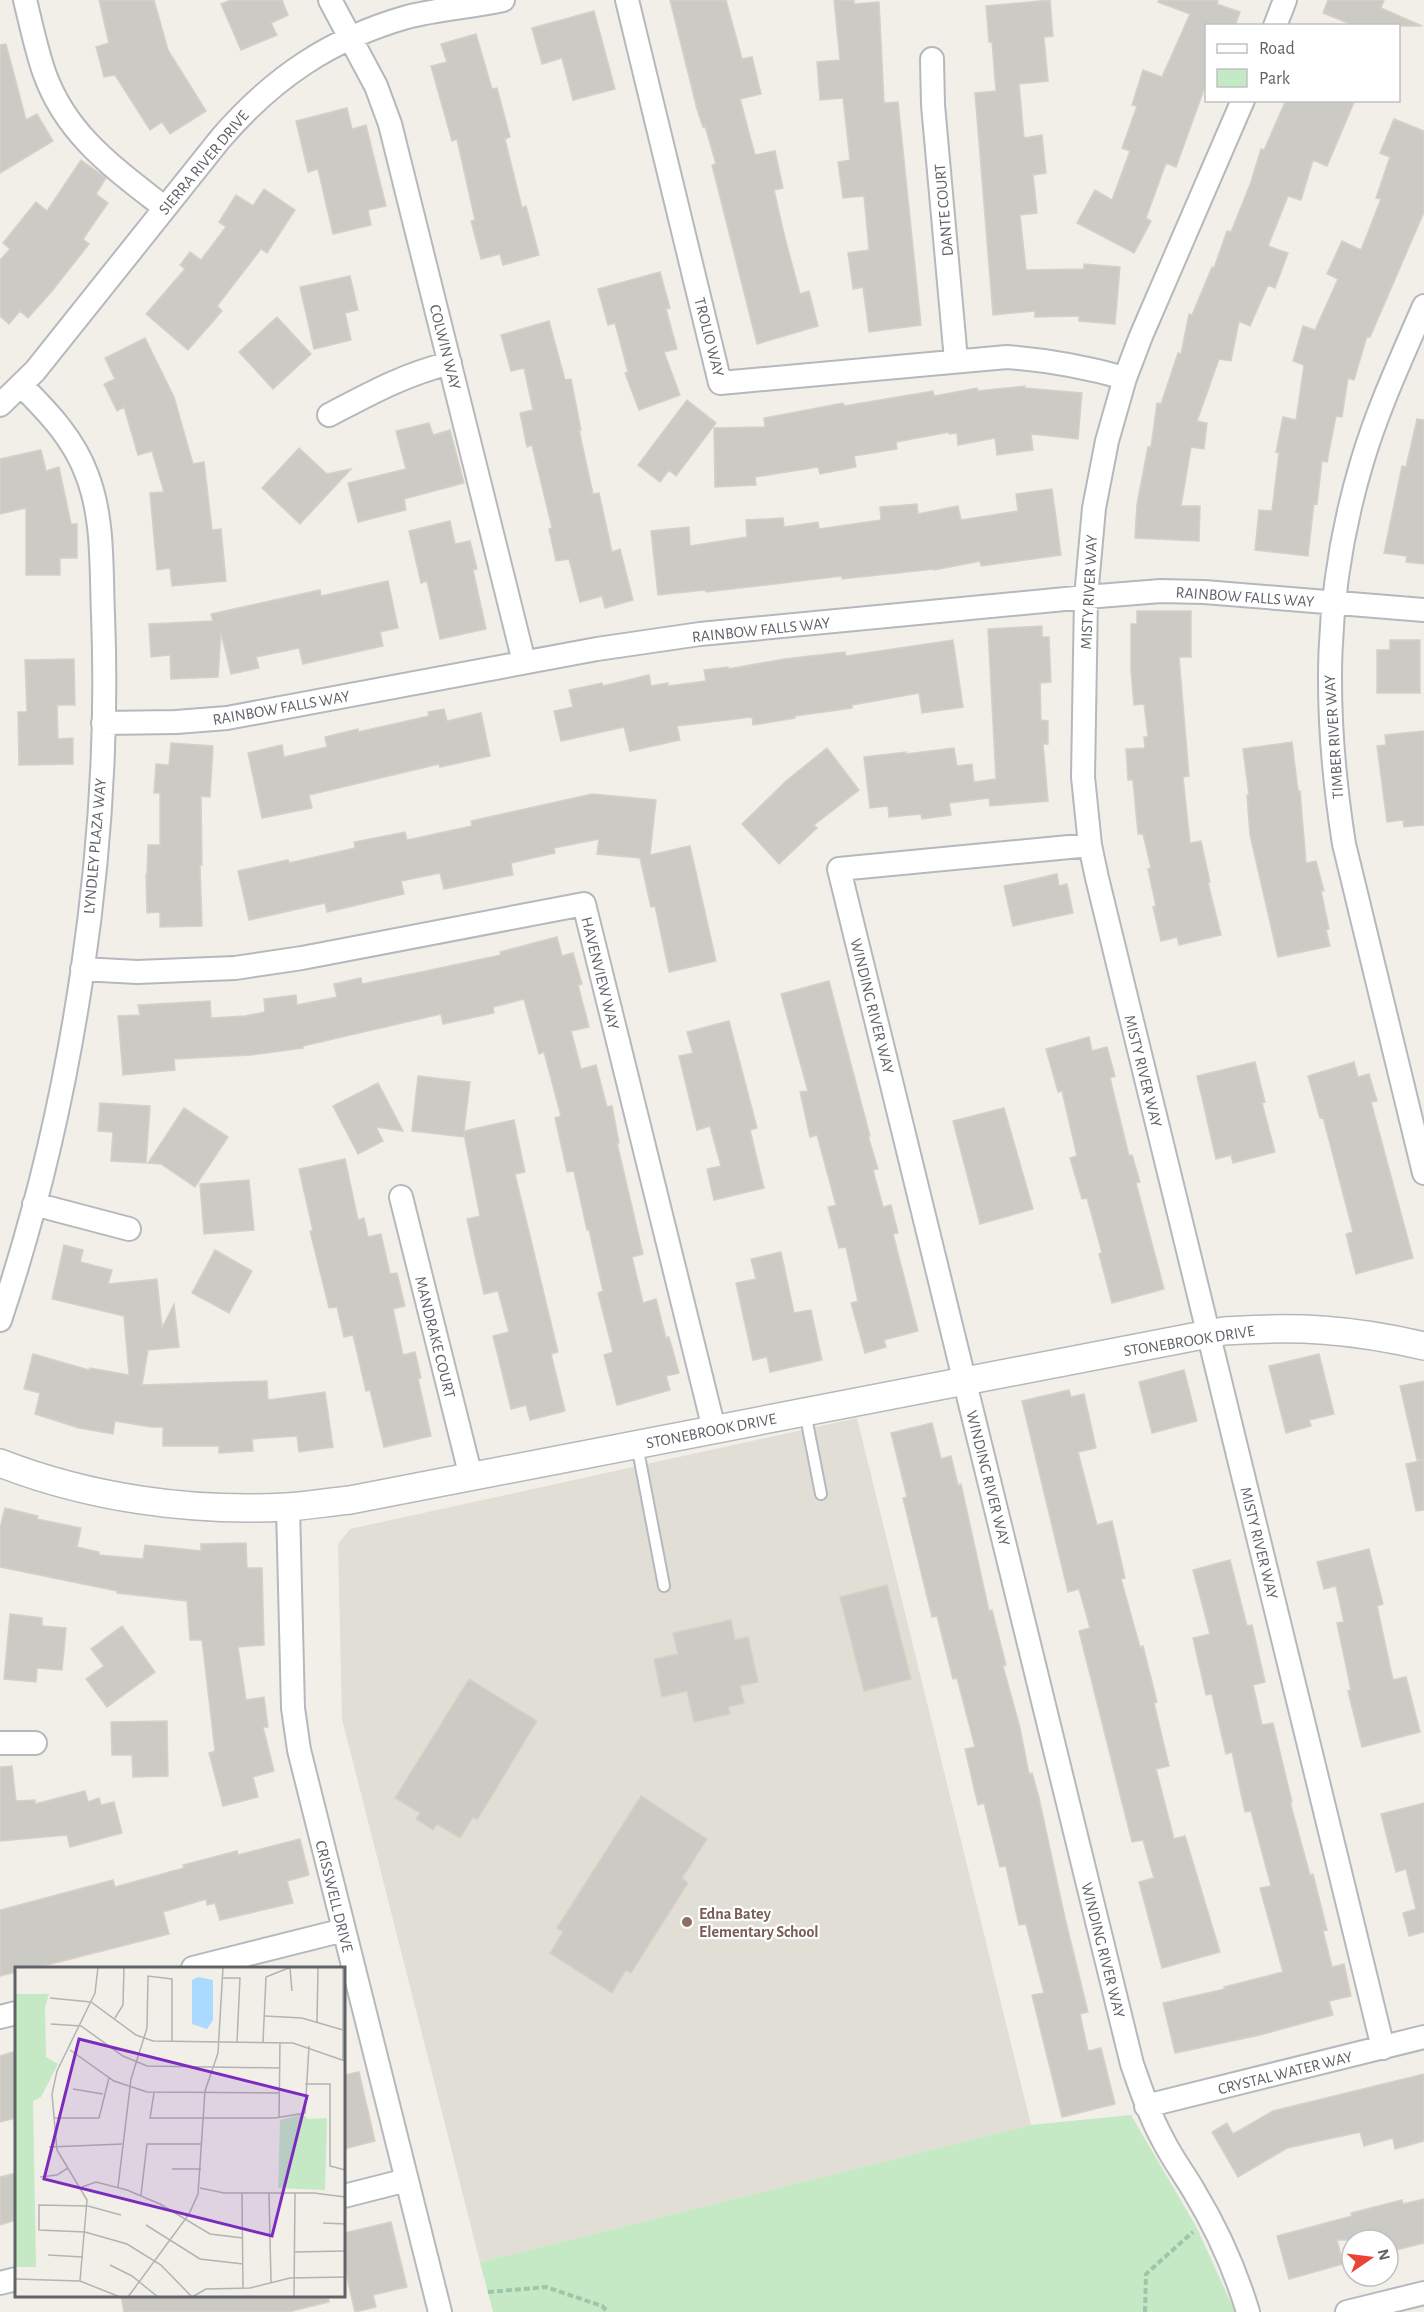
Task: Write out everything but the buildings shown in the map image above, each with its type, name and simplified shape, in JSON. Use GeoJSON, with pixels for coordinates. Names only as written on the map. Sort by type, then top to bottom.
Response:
{"type":"FeatureCollection","features":[{"type":"Feature","properties":{"kind":"street"},"geometry":{"type":"LineString","coordinates":[[25,0],[44,71],[54,96],[68,120],[101,156],[165,208]]}},
{"type":"Feature","properties":{"kind":"street","name":"COLWIN WAY"},"geometry":{"type":"LineString","coordinates":[[330,0],[376,86],[390,124],[524,662]]}},
{"type":"Feature","properties":{"kind":"street","name":"SIERRA RIVER DRIVE"},"geometry":{"type":"LineString","coordinates":[[0,405],[22,386],[245,111],[276,83],[311,58],[351,37],[409,17],[502,0]]}},
{"type":"Feature","properties":{"kind":"street","name":"TROLIO WAY"},"geometry":{"type":"LineString","coordinates":[[627,0],[720,383],[1007,357],[1044,360],[1125,378]]}},
{"type":"Feature","properties":{"kind":"street"},"geometry":{"type":"LineString","coordinates":[[1276,24],[1285,0]]}},
{"type":"Feature","properties":{"kind":"street","name":"DANTE COURT"},"geometry":{"type":"LineString","coordinates":[[932,59],[933,105],[956,360]]}},
{"type":"Feature","properties":{"kind":"street","name":"MISTY RIVER WAY"},"geometry":{"type":"LineString","coordinates":[[1242,102],[1141,336],[1125,378],[1107,441],[1094,508],[1086,597],[1083,777],[1090,845],[1383,2048]]}},
{"type":"Feature","properties":{"kind":"street","name":"TIMBER RIVER WAY"},"geometry":{"type":"LineString","coordinates":[[1424,306],[1384,396],[1362,462],[1345,528],[1333,603],[1329,666],[1329,721],[1340,823],[1424,1173]]}},
{"type":"Feature","properties":{"kind":"street"},"geometry":{"type":"LineString","coordinates":[[329,415],[417,371],[450,363]]}},
{"type":"Feature","properties":{"kind":"street","name":"LYNDLEY PLAZA WAY"},"geometry":{"type":"LineString","coordinates":[[0,1320],[34,1204],[67,1058],[82,969],[98,822],[103,723],[104,638],[96,509],[87,475],[72,444],[52,416],[22,386]]}},
{"type":"Feature","properties":{"kind":"street","name":"RAINBOW FALLS WAY"},"geometry":{"type":"LineString","coordinates":[[103,723],[176,722],[227,718],[597,649],[700,634],[1086,597],[1161,591],[1193,592],[1424,610]]}},
{"type":"Feature","properties":{"kind":"street","name":"WINDING RIVER WAY"},"geometry":{"type":"LineString","coordinates":[[1090,845],[839,869],[1132,2064],[1146,2106],[1164,2142],[1213,2225],[1240,2285],[1248,2312]]}},
{"type":"Feature","properties":{"kind":"street","name":"HAVENVIEW WAY"},"geometry":{"type":"LineString","coordinates":[[82,969],[137,972],[235,968],[302,958],[584,904],[714,1429]]}},
{"type":"Feature","properties":{"kind":"street","name":"MANDRAKE COURT"},"geometry":{"type":"LineString","coordinates":[[401,1197],[471,1477]]}},
{"type":"Feature","properties":{"kind":"street"},"geometry":{"type":"LineString","coordinates":[[34,1204],[129,1229]]}},
{"type":"Feature","properties":{"kind":"street","name":"STONEBROOK DRIVE"},"geometry":{"type":"LineString","coordinates":[[0,1462],[62,1483],[129,1498],[169,1504],[229,1508],[288,1507],[350,1500],[1208,1333],[1278,1327],[1323,1328],[1377,1335],[1424,1346]]}},
{"type":"Feature","properties":{"kind":"street","name":"CRISSWELL DRIVE"},"geometry":{"type":"LineString","coordinates":[[288,1507],[293,1708],[299,1750],[440,2312]]}},
{"type":"Feature","properties":{"kind":"street"},"geometry":{"type":"LineString","coordinates":[[0,1743],[35,1743]]}},
{"type":"Feature","properties":{"kind":"street"},"geometry":{"type":"LineString","coordinates":[[197,1967],[344,1930]]}},
{"type":"Feature","properties":{"kind":"street"},"geometry":{"type":"LineString","coordinates":[[0,2017],[15,2013]]}},
{"type":"Feature","properties":{"kind":"street","name":"CRYSTAL WATER WAY"},"geometry":{"type":"LineString","coordinates":[[1146,2106],[1424,2037]]}},
{"type":"Feature","properties":{"kind":"street"},"geometry":{"type":"LineString","coordinates":[[345,2196],[407,2180]]}},
{"type":"Feature","properties":{"kind":"street"},"geometry":{"type":"LineString","coordinates":[[0,2283],[15,2279]]}},
{"type":"Feature","properties":{"kind":"street"},"geometry":{"type":"LineString","coordinates":[[1347,2312],[1424,2294]]}},
{"type":"Feature","properties":{"kind":"lane"},"geometry":{"type":"LineString","coordinates":[[805,1412],[821,1494]]}},
{"type":"Feature","properties":{"kind":"lane"},"geometry":{"type":"LineString","coordinates":[[638,1444],[664,1586]]}},
{"type":"Feature","properties":{"kind":"path"},"geometry":{"type":"LineString","coordinates":[[1145,2312],[1146,2274],[1197,2228],[1213,2225]]}},
{"type":"Feature","properties":{"kind":"path"},"geometry":{"type":"LineString","coordinates":[[488,2292],[546,2287],[602,2306],[608,2312]]}},
{"type":"Feature","properties":{"kind":"shaded area","name":"Edna Batey Elementary School"},"geometry":{"type":"Polygon","coordinates":[[[857,1418],[1031,2125],[480,2262],[342,1719],[338,1544],[350,1529],[857,1418]]]}},
{"type":"Feature","properties":{"kind":"green space"},"geometry":{"type":"Polygon","coordinates":[[[1131,2115],[1197,2228],[1235,2312],[493,2312],[480,2262],[1031,2125],[1131,2115]]]}},
{"type":"Feature","properties":{"kind":"place","name":"Edna Batey Elementary School"},"geometry":{"type":"Point","coordinates":[687,1922]}}]}
